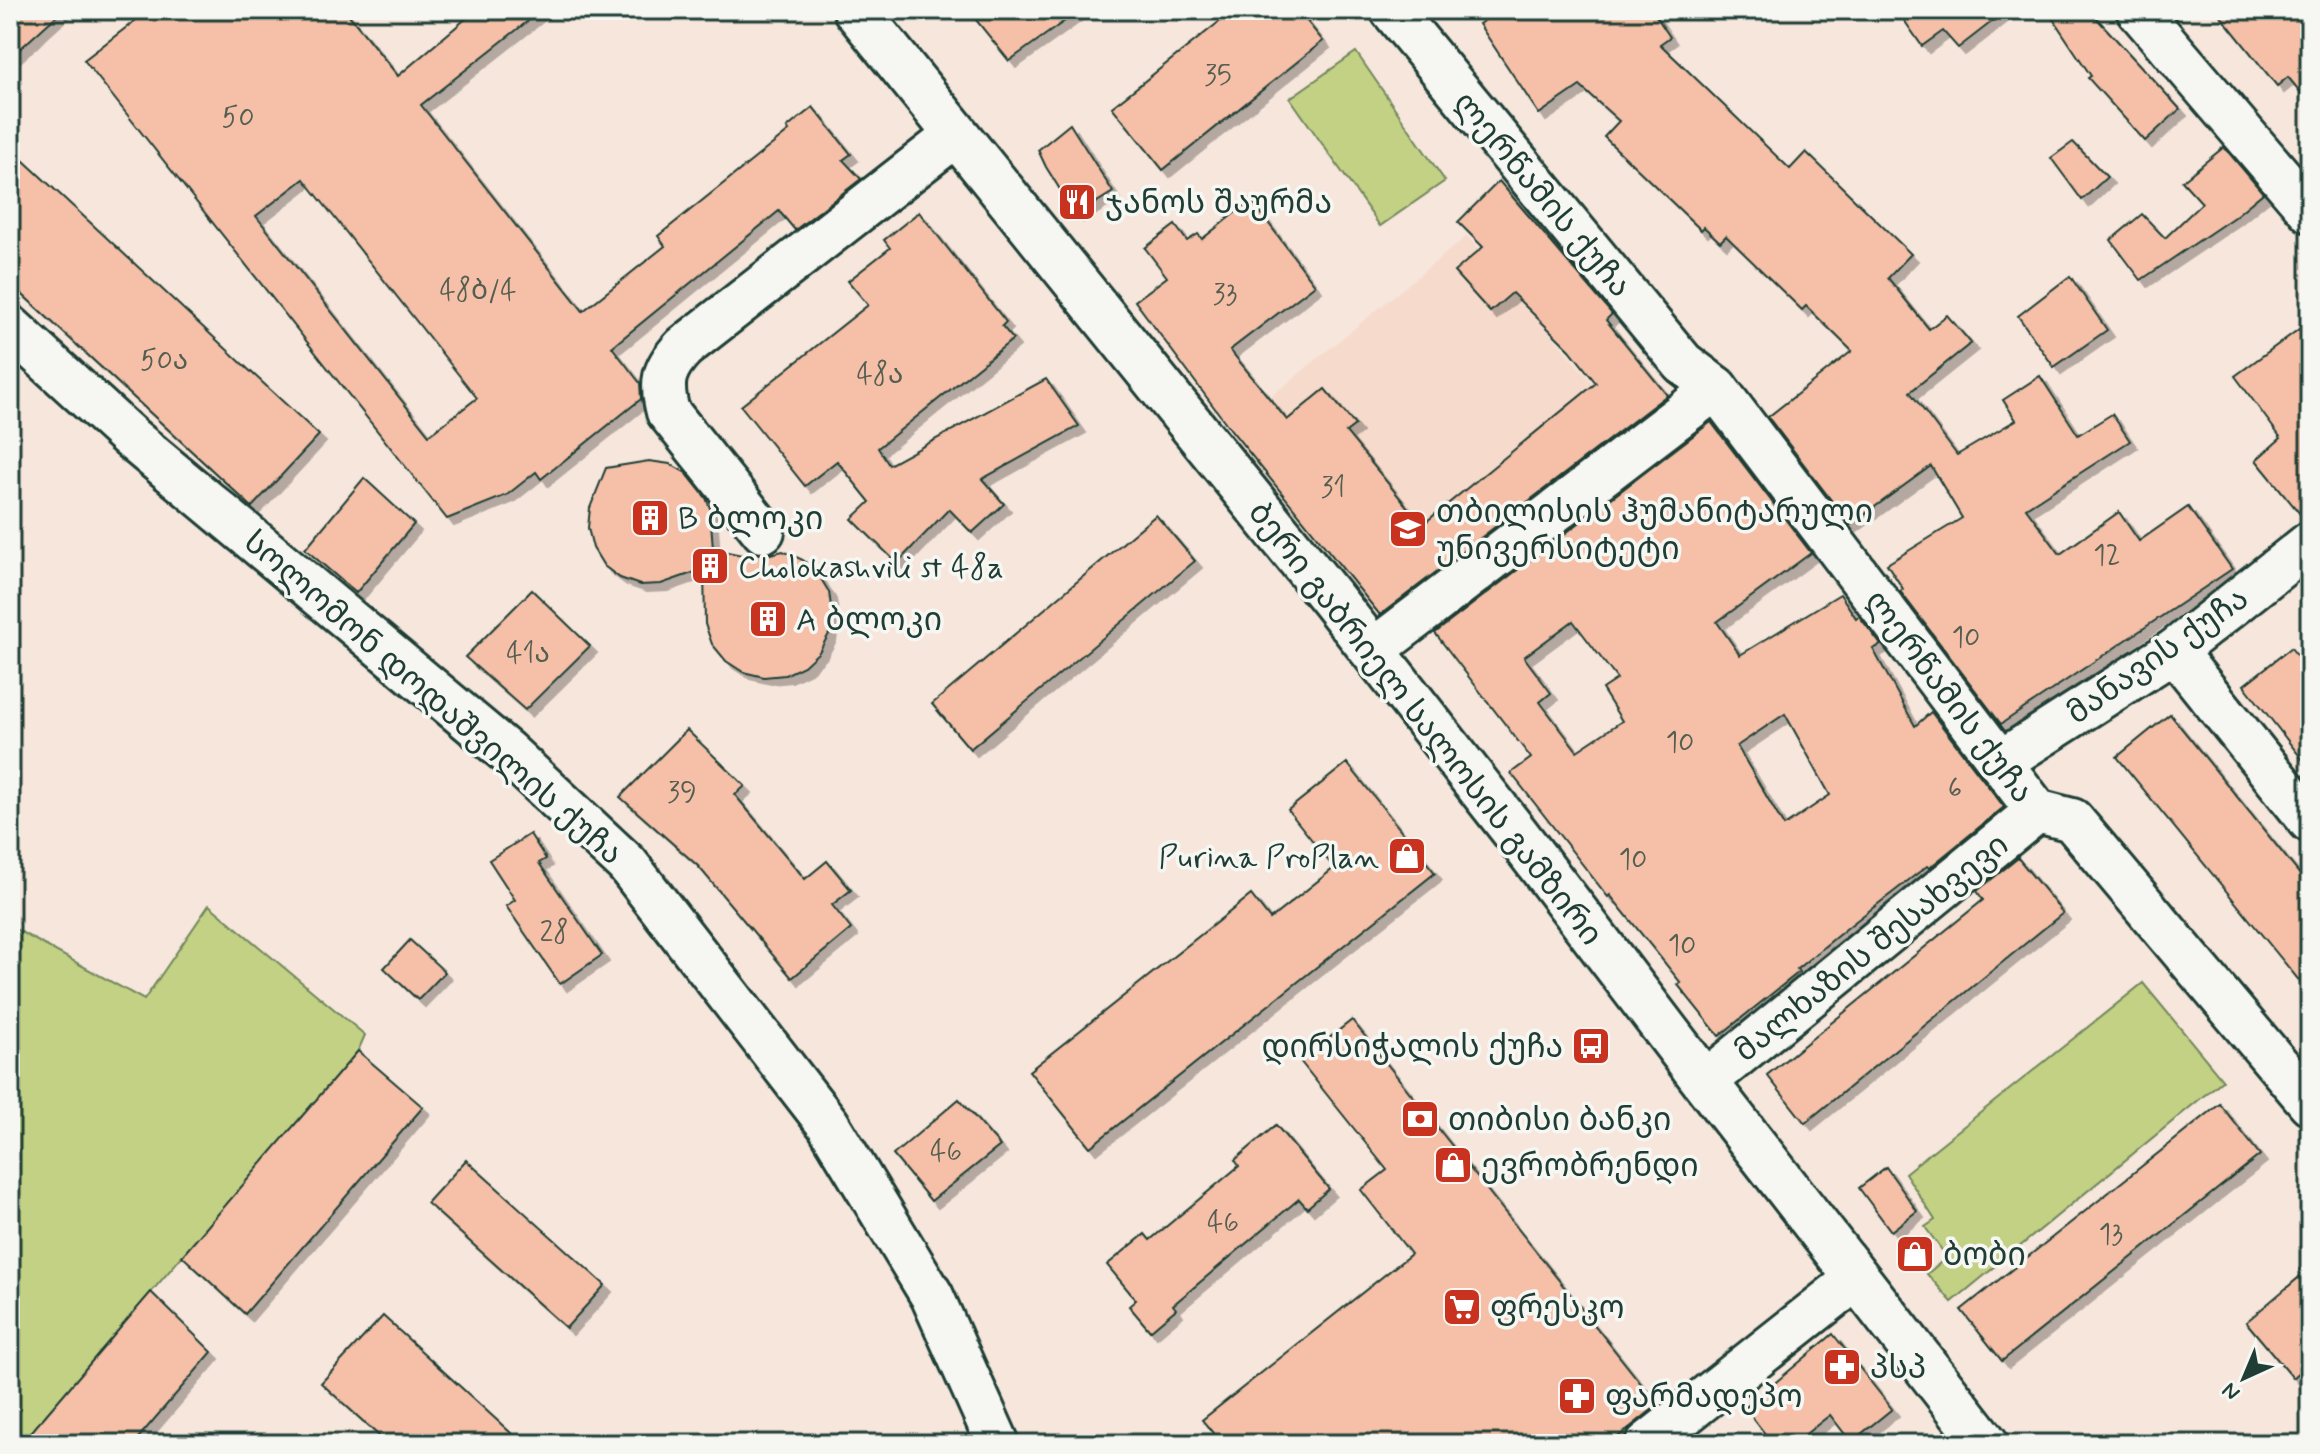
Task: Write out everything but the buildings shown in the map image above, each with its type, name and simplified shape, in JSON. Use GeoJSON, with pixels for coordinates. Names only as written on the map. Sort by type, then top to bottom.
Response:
{"type":"FeatureCollection","features":[{"type":"Feature","properties":{"kind":"main road","name":"ბერი გაბრიელ სალოსის გამზირი"},"geometry":{"type":"LineString","coordinates":[[856,10],[1517,835],[1986,1444]]}},
{"type":"Feature","properties":{"kind":"street","name":"ლერწამის ქუჩა"},"geometry":{"type":"LineString","coordinates":[[1392,10],[1683,363],[1716,388],[2037,811],[2072,820],[2310,1103]]}},
{"type":"Feature","properties":{"kind":"street"},"geometry":{"type":"LineString","coordinates":[[2138,10],[2310,211]]}},
{"type":"Feature","properties":{"kind":"street"},"geometry":{"type":"LineString","coordinates":[[763,531],[668,412],[663,396],[664,377],[669,363],[684,347],[956,135]]}},
{"type":"Feature","properties":{"kind":"street","name":"სოლომონ დოდაშვილის ქუჩა"},"geometry":{"type":"LineString","coordinates":[[10,327],[131,438],[507,752],[627,864],[828,1124],[932,1296],[998,1444]]}},
{"type":"Feature","properties":{"kind":"street"},"geometry":{"type":"LineString","coordinates":[[1372,651],[1716,388]]}},
{"type":"Feature","properties":{"kind":"street","name":"მანავის ქუჩა"},"geometry":{"type":"LineString","coordinates":[[2000,762],[2174,651],[2310,543]]}},
{"type":"Feature","properties":{"kind":"street"},"geometry":{"type":"LineString","coordinates":[[2174,651],[2310,821]]}},
{"type":"Feature","properties":{"kind":"street","name":"მალხაზის შესახვევი"},"geometry":{"type":"LineString","coordinates":[[1705,1082],[2037,811]]}},
{"type":"Feature","properties":{"kind":"street"},"geometry":{"type":"LineString","coordinates":[[1647,1444],[1857,1278]]}},
{"type":"Feature","properties":{"kind":"shaded area","name":"თბილისის ჰუმანიტარული უნივერსიტეტი"},"geometry":{"type":"Polygon","coordinates":[[[1467,236],[1631,428],[1387,627],[1229,431],[1467,236]]]}},
{"type":"Feature","properties":{"kind":"green space"},"geometry":{"type":"Polygon","coordinates":[[[1356,52],[1445,181],[1380,226],[1290,98],[1356,52]]]}},
{"type":"Feature","properties":{"kind":"green space"},"geometry":{"type":"Polygon","coordinates":[[[209,905],[365,1035],[358,1051],[21,1444],[10,1444],[10,926],[144,1000],[209,905]]]}},
{"type":"Feature","properties":{"kind":"green space"},"geometry":{"type":"Polygon","coordinates":[[[2143,983],[2223,1080],[1952,1302],[1927,1274],[1947,1257],[1925,1227],[1935,1220],[1905,1173],[2143,983]]]}},
{"type":"Feature","properties":{"kind":"place","name":"ჯანოს შაურმა"},"geometry":{"type":"Point","coordinates":[1077,202]}},
{"type":"Feature","properties":{"kind":"place","name":"B ბლოკი"},"geometry":{"type":"Point","coordinates":[650,518]}},
{"type":"Feature","properties":{"kind":"place","name":"თბილისის ჰუმანიტარული უნივერსიტეტი"},"geometry":{"type":"Point","coordinates":[1408,529]}},
{"type":"Feature","properties":{"kind":"place","name":"Cholokashvili st 48a"},"geometry":{"type":"Point","coordinates":[710,566]}},
{"type":"Feature","properties":{"kind":"place","name":"A ბლოკი"},"geometry":{"type":"Point","coordinates":[768,619]}},
{"type":"Feature","properties":{"kind":"place","name":"Purina ProPlan"},"geometry":{"type":"Point","coordinates":[1407,856]}},
{"type":"Feature","properties":{"kind":"place","name":"დირსიჭალის ქუჩა"},"geometry":{"type":"Point","coordinates":[1591,1046]}},
{"type":"Feature","properties":{"kind":"place","name":"თიბისი ბანკი"},"geometry":{"type":"Point","coordinates":[1420,1119]}},
{"type":"Feature","properties":{"kind":"place","name":"ევრობრენდი"},"geometry":{"type":"Point","coordinates":[1453,1165]}},
{"type":"Feature","properties":{"kind":"place","name":"ბობი"},"geometry":{"type":"Point","coordinates":[1915,1254]}},
{"type":"Feature","properties":{"kind":"place","name":"ფრესკო"},"geometry":{"type":"Point","coordinates":[1462,1307]}},
{"type":"Feature","properties":{"kind":"place","name":"პსპ"},"geometry":{"type":"Point","coordinates":[1842,1367]}},
{"type":"Feature","properties":{"kind":"place","name":"ფარმადეპო"},"geometry":{"type":"Point","coordinates":[1577,1396]}}]}
